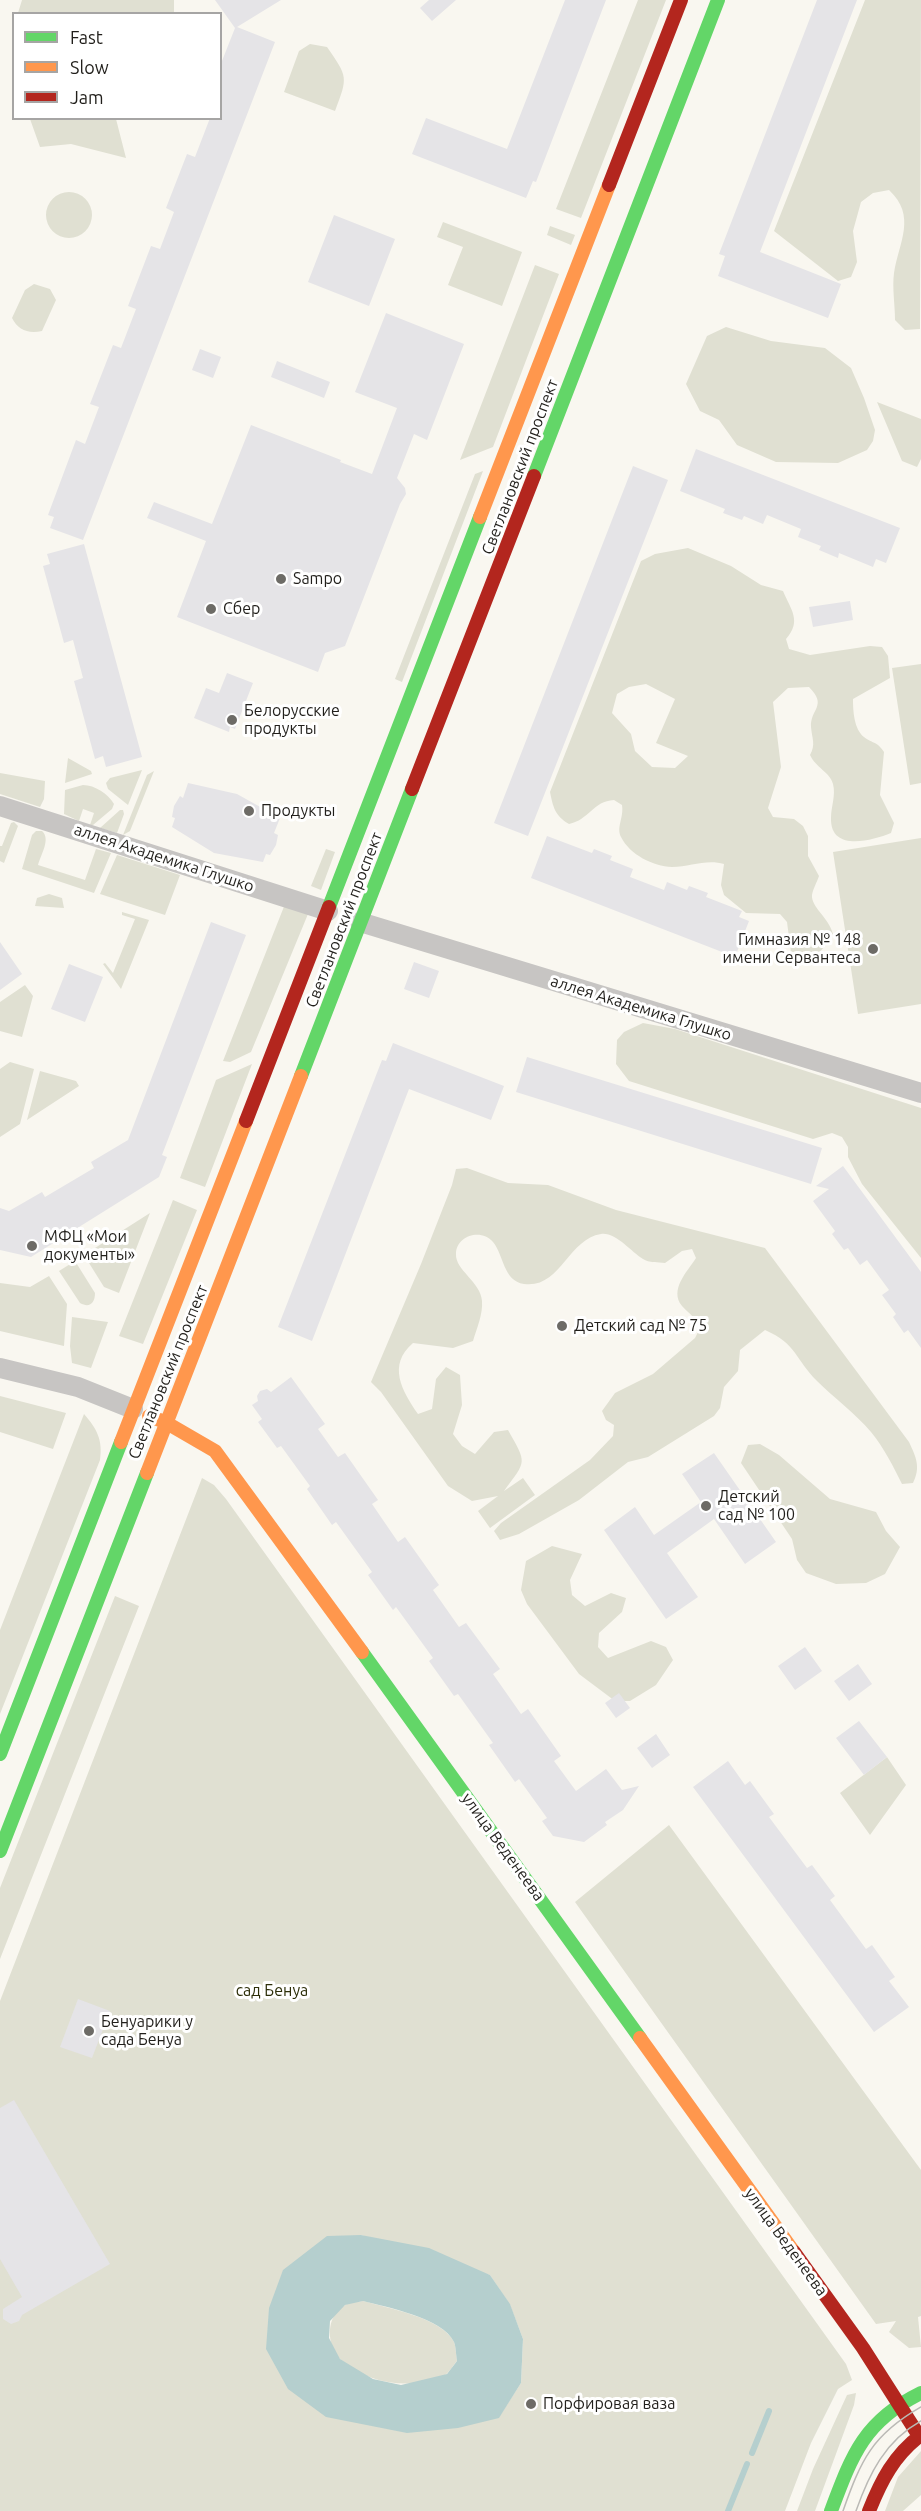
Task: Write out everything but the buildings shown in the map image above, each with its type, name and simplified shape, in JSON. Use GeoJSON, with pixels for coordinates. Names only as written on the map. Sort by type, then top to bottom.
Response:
{"type":"FeatureCollection","features":[{"type":"Feature","properties":{"kind":"main road","name":"Светлановский проспект"},"geometry":{"type":"LineString","coordinates":[[0,1755],[681,0]]}},
{"type":"Feature","properties":{"kind":"main road","name":"Светлановский проспект"},"geometry":{"type":"LineString","coordinates":[[0,1851],[718,0]]}},
{"type":"Feature","properties":{"kind":"main road","name":"улица Веденеева"},"geometry":{"type":"LineString","coordinates":[[133,1409],[165,1422],[215,1451],[236,1477],[843,2321],[920,2435]]}},
{"type":"Feature","properties":{"kind":"main road"},"geometry":{"type":"LineString","coordinates":[[831,2511],[851,2457],[869,2430],[898,2403],[921,2393]]}},
{"type":"Feature","properties":{"kind":"main road"},"geometry":{"type":"LineString","coordinates":[[869,2511],[878,2485],[891,2463],[905,2446],[920,2435]]}},
{"type":"Feature","properties":{"kind":"street","name":"аллея Академика Глушко"},"geometry":{"type":"LineString","coordinates":[[0,806],[327,911]]}},
{"type":"Feature","properties":{"kind":"street","name":"аллея Академика Глушко"},"geometry":{"type":"LineString","coordinates":[[360,922],[921,1093]]}},
{"type":"Feature","properties":{"kind":"street","name":"улица Веденеева"},"geometry":{"type":"LineString","coordinates":[[0,1368],[78,1387],[133,1409]]}},
{"type":"Feature","properties":{"kind":"green space"},"geometry":{"type":"Polygon","coordinates":[[[22,0],[174,0],[174,12],[18,12],[22,0]]]}},
{"type":"Feature","properties":{"kind":"green space"},"geometry":{"type":"Polygon","coordinates":[[[638,0],[666,0],[581,218],[556,209],[638,0]]]}},
{"type":"Feature","properties":{"kind":"green space"},"geometry":{"type":"Polygon","coordinates":[[[865,0],[921,0],[920,329],[905,330],[895,320],[893,279],[904,230],[904,220],[897,200],[889,190],[873,193],[861,202],[853,231],[857,262],[851,277],[838,281],[774,231],[865,0]]]}},
{"type":"Feature","properties":{"kind":"green space"},"geometry":{"type":"Polygon","coordinates":[[[310,44],[327,47],[342,71],[344,84],[335,111],[284,92],[299,51],[310,44]]]}},
{"type":"Feature","properties":{"kind":"green space"},"geometry":{"type":"Polygon","coordinates":[[[30,120],[116,120],[126,158],[71,144],[40,147],[30,120]]]}},
{"type":"Feature","properties":{"kind":"green space"},"geometry":{"type":"Polygon","coordinates":[[[69,192],[85,199],[92,215],[85,231],[69,238],[53,231],[46,215],[53,199],[69,192]]]}},
{"type":"Feature","properties":{"kind":"green space"},"geometry":{"type":"Polygon","coordinates":[[[443,222],[522,252],[502,306],[448,285],[463,247],[437,237],[443,222]]]}},
{"type":"Feature","properties":{"kind":"green space"},"geometry":{"type":"Polygon","coordinates":[[[550,226],[575,235],[571,245],[547,235],[550,226]]]}},
{"type":"Feature","properties":{"kind":"green space"},"geometry":{"type":"Polygon","coordinates":[[[535,265],[559,274],[493,447],[460,460],[535,265]]]}},
{"type":"Feature","properties":{"kind":"green space"},"geometry":{"type":"Polygon","coordinates":[[[34,284],[50,289],[56,300],[42,331],[32,332],[20,328],[12,318],[25,290],[34,284]]]}},
{"type":"Feature","properties":{"kind":"green space"},"geometry":{"type":"Polygon","coordinates":[[[726,327],[771,341],[825,348],[851,368],[875,430],[873,441],[867,450],[838,463],[776,462],[737,445],[719,420],[700,411],[686,384],[707,336],[726,327]]]}},
{"type":"Feature","properties":{"kind":"green space"},"geometry":{"type":"Polygon","coordinates":[[[877,402],[921,419],[921,459],[917,467],[902,461],[877,402]]]}},
{"type":"Feature","properties":{"kind":"green space"},"geometry":{"type":"Polygon","coordinates":[[[483,471],[402,682],[395,679],[475,474],[483,471]]]}},
{"type":"Feature","properties":{"kind":"green space"},"geometry":{"type":"Polygon","coordinates":[[[688,548],[731,566],[761,585],[783,591],[794,615],[791,633],[786,639],[789,649],[810,655],[870,646],[882,647],[888,656],[890,678],[853,699],[853,704],[855,720],[861,734],[884,752],[880,795],[894,823],[891,833],[863,841],[844,840],[837,836],[832,829],[831,818],[833,784],[829,776],[810,755],[813,744],[811,721],[817,707],[817,699],[809,687],[788,688],[773,702],[781,767],[768,808],[773,817],[794,819],[803,826],[808,836],[808,856],[819,876],[812,899],[833,934],[821,951],[811,957],[806,958],[791,953],[787,922],[780,914],[746,913],[724,895],[721,885],[724,864],[711,862],[672,867],[657,864],[636,854],[621,837],[619,830],[622,805],[614,800],[601,804],[582,819],[569,824],[561,818],[554,807],[550,792],[641,561],[655,554],[688,548]],[[646,684],[629,687],[617,694],[612,713],[631,734],[635,751],[652,767],[675,768],[688,756],[656,743],[675,699],[646,684]]]}},
{"type":"Feature","properties":{"kind":"green space"},"geometry":{"type":"Polygon","coordinates":[[[921,664],[921,783],[910,785],[892,668],[921,664]]]}},
{"type":"Feature","properties":{"kind":"green space"},"geometry":{"type":"Polygon","coordinates":[[[68,758],[91,771],[92,774],[65,783],[68,758]]]}},
{"type":"Feature","properties":{"kind":"green space"},"geometry":{"type":"Polygon","coordinates":[[[142,770],[128,805],[108,789],[106,783],[110,778],[142,770]]]}},
{"type":"Feature","properties":{"kind":"green space"},"geometry":{"type":"Polygon","coordinates":[[[154,771],[130,831],[123,835],[147,775],[154,771]]]}},
{"type":"Feature","properties":{"kind":"green space"},"geometry":{"type":"Polygon","coordinates":[[[0,773],[45,781],[44,799],[40,807],[0,794],[0,773]]]}},
{"type":"Feature","properties":{"kind":"green space"},"geometry":{"type":"Polygon","coordinates":[[[83,785],[101,791],[114,804],[112,809],[93,825],[90,825],[94,813],[83,809],[79,821],[64,814],[65,790],[83,785]]]}},
{"type":"Feature","properties":{"kind":"green space"},"geometry":{"type":"Polygon","coordinates":[[[120,810],[123,810],[124,814],[117,833],[100,828],[120,810]]]}},
{"type":"Feature","properties":{"kind":"green space"},"geometry":{"type":"Polygon","coordinates":[[[14,822],[18,826],[4,863],[0,861],[0,846],[2,846],[11,823],[14,822]]]}},
{"type":"Feature","properties":{"kind":"green space"},"geometry":{"type":"Polygon","coordinates":[[[36,831],[42,831],[46,838],[38,865],[85,880],[96,849],[111,853],[94,893],[22,869],[32,835],[36,831]]]}},
{"type":"Feature","properties":{"kind":"green space"},"geometry":{"type":"Polygon","coordinates":[[[921,838],[921,1004],[858,1014],[833,852],[921,838]]]}},
{"type":"Feature","properties":{"kind":"green space"},"geometry":{"type":"Polygon","coordinates":[[[326,849],[335,852],[321,890],[311,886],[326,849]]]}},
{"type":"Feature","properties":{"kind":"green space"},"geometry":{"type":"Polygon","coordinates":[[[117,855],[180,875],[165,915],[100,894],[117,855]]]}},
{"type":"Feature","properties":{"kind":"green space"},"geometry":{"type":"Polygon","coordinates":[[[49,894],[62,898],[64,908],[35,906],[37,898],[49,894]]]}},
{"type":"Feature","properties":{"kind":"green space"},"geometry":{"type":"Polygon","coordinates":[[[285,904],[308,914],[251,1052],[230,1062],[223,1061],[285,904]]]}},
{"type":"Feature","properties":{"kind":"green space"},"geometry":{"type":"Polygon","coordinates":[[[122,912],[149,920],[121,989],[103,964],[105,963],[113,973],[135,919],[122,915],[122,912]]]}},
{"type":"Feature","properties":{"kind":"green space"},"geometry":{"type":"Polygon","coordinates":[[[25,985],[33,996],[22,1037],[0,1031],[0,1002],[25,985]]]}},
{"type":"Feature","properties":{"kind":"green space"},"geometry":{"type":"Polygon","coordinates":[[[643,1023],[675,1029],[921,1108],[921,1258],[862,1184],[848,1157],[848,1147],[842,1137],[832,1133],[813,1139],[629,1081],[616,1064],[617,1040],[624,1032],[643,1023]]]}},
{"type":"Feature","properties":{"kind":"green space"},"geometry":{"type":"Polygon","coordinates":[[[10,1062],[34,1069],[20,1124],[0,1137],[0,1069],[10,1062]]]}},
{"type":"Feature","properties":{"kind":"green space"},"geometry":{"type":"Polygon","coordinates":[[[252,1064],[205,1187],[180,1178],[216,1080],[252,1064]]]}},
{"type":"Feature","properties":{"kind":"green space"},"geometry":{"type":"Polygon","coordinates":[[[40,1071],[76,1081],[79,1086],[27,1120],[40,1071]]]}},
{"type":"Feature","properties":{"kind":"green space"},"geometry":{"type":"Polygon","coordinates":[[[467,1168],[508,1183],[548,1185],[616,1210],[765,1248],[909,1442],[917,1462],[917,1472],[913,1483],[902,1484],[871,1432],[817,1381],[790,1346],[765,1330],[740,1350],[738,1371],[724,1387],[720,1408],[714,1416],[648,1457],[628,1462],[579,1500],[519,1534],[500,1540],[494,1531],[501,1523],[590,1460],[613,1436],[614,1425],[606,1420],[602,1411],[615,1393],[653,1374],[695,1338],[700,1328],[682,1306],[677,1294],[684,1275],[696,1258],[692,1249],[682,1251],[665,1263],[648,1261],[638,1256],[618,1239],[601,1234],[580,1245],[547,1279],[524,1284],[517,1282],[508,1273],[497,1247],[488,1238],[482,1235],[470,1236],[460,1243],[457,1248],[457,1260],[481,1294],[482,1301],[481,1316],[473,1341],[453,1348],[413,1343],[405,1351],[399,1369],[403,1387],[418,1414],[432,1409],[436,1379],[446,1367],[460,1375],[462,1405],[453,1434],[462,1446],[475,1454],[494,1432],[508,1430],[519,1450],[522,1462],[504,1491],[523,1478],[535,1495],[490,1528],[478,1511],[498,1496],[472,1501],[448,1486],[381,1392],[371,1382],[421,1264],[456,1169],[467,1168]]]}},
{"type":"Feature","properties":{"kind":"green space"},"geometry":{"type":"Polygon","coordinates":[[[173,1200],[197,1210],[143,1344],[119,1336],[173,1200]]]}},
{"type":"Feature","properties":{"kind":"green space"},"geometry":{"type":"Polygon","coordinates":[[[150,1213],[119,1293],[104,1287],[84,1255],[150,1213]]]}},
{"type":"Feature","properties":{"kind":"green space"},"geometry":{"type":"Polygon","coordinates":[[[75,1261],[95,1293],[93,1302],[89,1305],[80,1303],[59,1271],[75,1261]]]}},
{"type":"Feature","properties":{"kind":"green space"},"geometry":{"type":"Polygon","coordinates":[[[49,1276],[67,1304],[64,1346],[0,1331],[0,1283],[30,1287],[49,1276]]]}},
{"type":"Feature","properties":{"kind":"green space"},"geometry":{"type":"Polygon","coordinates":[[[72,1317],[108,1322],[91,1368],[72,1363],[70,1346],[72,1317]]]}},
{"type":"Feature","properties":{"kind":"green space"},"geometry":{"type":"Polygon","coordinates":[[[0,1396],[66,1413],[53,1449],[0,1432],[0,1396]]]}},
{"type":"Feature","properties":{"kind":"green space"},"geometry":{"type":"Polygon","coordinates":[[[84,1414],[98,1435],[101,1446],[100,1460],[0,1714],[0,1630],[84,1414]]]}},
{"type":"Feature","properties":{"kind":"green space"},"geometry":{"type":"Polygon","coordinates":[[[760,1444],[779,1455],[830,1499],[876,1512],[886,1531],[900,1547],[885,1574],[866,1583],[836,1584],[806,1573],[797,1560],[792,1539],[741,1463],[748,1445],[760,1444]]]}},
{"type":"Feature","properties":{"kind":"green space","name":"сад Бенуа"},"geometry":{"type":"Polygon","coordinates":[[[202,1478],[214,1485],[226,1499],[846,2364],[852,2380],[838,2389],[811,2443],[785,2511],[0,2511],[0,2001],[202,1478]],[[361,2235],[266,2349],[499,2417],[521,2383],[523,2339],[510,2305],[490,2275],[361,2235]]]}},
{"type":"Feature","properties":{"kind":"green space"},"geometry":{"type":"Polygon","coordinates":[[[552,1546],[582,1554],[570,1580],[572,1595],[585,1606],[611,1593],[626,1598],[622,1612],[599,1633],[598,1647],[608,1658],[651,1641],[666,1647],[673,1660],[656,1685],[630,1701],[615,1701],[579,1674],[527,1604],[521,1590],[526,1561],[552,1546]]]}},
{"type":"Feature","properties":{"kind":"green space"},"geometry":{"type":"Polygon","coordinates":[[[115,1596],[139,1606],[0,1959],[0,1888],[115,1596]]]}},
{"type":"Feature","properties":{"kind":"green space"},"geometry":{"type":"Polygon","coordinates":[[[887,1757],[906,1785],[870,1835],[840,1793],[887,1757]]]}},
{"type":"Feature","properties":{"kind":"green space"},"geometry":{"type":"Polygon","coordinates":[[[669,1825],[921,2170],[921,2316],[918,2317],[921,2347],[909,2348],[889,2332],[896,2321],[876,2324],[575,1902],[669,1825]]]}},
{"type":"Feature","properties":{"kind":"green space"},"geometry":{"type":"Polygon","coordinates":[[[363,2301],[413,2315],[439,2326],[454,2342],[457,2361],[445,2375],[419,2383],[405,2384],[377,2380],[352,2368],[341,2360],[332,2347],[331,2324],[338,2310],[345,2305],[363,2301]]]}},
{"type":"Feature","properties":{"kind":"green space"},"geometry":{"type":"Polygon","coordinates":[[[856,2393],[854,2405],[815,2511],[797,2511],[813,2469],[847,2395],[856,2393]]]}},
{"type":"Feature","properties":{"kind":"green space"},"geometry":{"type":"Polygon","coordinates":[[[921,2451],[921,2495],[903,2511],[885,2511],[898,2477],[921,2451]]]}},
{"type":"Feature","properties":{"kind":"water"},"geometry":{"type":"Polygon","coordinates":[[[361,2235],[429,2248],[490,2275],[510,2304],[523,2339],[521,2383],[499,2418],[458,2428],[407,2433],[326,2417],[288,2389],[266,2349],[269,2308],[283,2270],[327,2236],[361,2235]],[[363,2301],[345,2305],[330,2321],[329,2338],[340,2359],[373,2379],[401,2385],[447,2374],[457,2361],[454,2342],[438,2326],[399,2310],[363,2301]]]}},
{"type":"Feature","properties":{"kind":"waterway"},"geometry":{"type":"LineString","coordinates":[[752,2453],[769,2411]]}},
{"type":"Feature","properties":{"kind":"waterway"},"geometry":{"type":"LineString","coordinates":[[728,2511],[747,2464]]}},
{"type":"Feature","properties":{"kind":"tram line"},"geometry":{"type":"LineString","coordinates":[[843,2511],[856,2477],[870,2450],[904,2417],[921,2407]]}},
{"type":"Feature","properties":{"kind":"tram line"},"geometry":{"type":"LineString","coordinates":[[856,2511],[880,2460],[897,2438],[921,2421]]}},
{"type":"Feature","properties":{"kind":"traffic: fast"},"geometry":{"type":"LineString","coordinates":[[534,476],[718,0]]}},
{"type":"Feature","properties":{"kind":"traffic: fast"},"geometry":{"type":"LineString","coordinates":[[329,907],[480,517]]}},
{"type":"Feature","properties":{"kind":"traffic: fast"},"geometry":{"type":"LineString","coordinates":[[301,1076],[412,789]]}},
{"type":"Feature","properties":{"kind":"traffic: fast"},"geometry":{"type":"LineString","coordinates":[[0,1754],[121,1442]]}},
{"type":"Feature","properties":{"kind":"traffic: fast"},"geometry":{"type":"LineString","coordinates":[[0,1851],[147,1473]]}},
{"type":"Feature","properties":{"kind":"traffic: fast"},"geometry":{"type":"LineString","coordinates":[[362,1652],[640,2038]]}},
{"type":"Feature","properties":{"kind":"traffic: fast"},"geometry":{"type":"LineString","coordinates":[[831,2511],[846,2473],[862,2442],[886,2415],[921,2393]]}},
{"type":"Feature","properties":{"kind":"traffic: slow"},"geometry":{"type":"LineString","coordinates":[[480,517],[609,185]]}},
{"type":"Feature","properties":{"kind":"traffic: slow"},"geometry":{"type":"LineString","coordinates":[[147,1473],[301,1076]]}},
{"type":"Feature","properties":{"kind":"traffic: slow"},"geometry":{"type":"LineString","coordinates":[[121,1442],[246,1121]]}},
{"type":"Feature","properties":{"kind":"traffic: slow"},"geometry":{"type":"LineString","coordinates":[[149,1416],[165,1422],[215,1451],[362,1652]]}},
{"type":"Feature","properties":{"kind":"traffic: slow"},"geometry":{"type":"LineString","coordinates":[[640,2038],[794,2252]]}},
{"type":"Feature","properties":{"kind":"traffic: jam"},"geometry":{"type":"LineString","coordinates":[[609,185],[681,0]]}},
{"type":"Feature","properties":{"kind":"traffic: jam"},"geometry":{"type":"LineString","coordinates":[[412,789],[534,476]]}},
{"type":"Feature","properties":{"kind":"traffic: jam"},"geometry":{"type":"LineString","coordinates":[[246,1121],[329,907]]}},
{"type":"Feature","properties":{"kind":"traffic: jam"},"geometry":{"type":"LineString","coordinates":[[794,2252],[863,2348],[919,2436]]}},
{"type":"Feature","properties":{"kind":"traffic: jam"},"geometry":{"type":"LineString","coordinates":[[869,2511],[889,2469],[903,2451],[921,2435]]}},
{"type":"Feature","properties":{"kind":"place","name":"Sampo"},"geometry":{"type":"Point","coordinates":[281,579]}},
{"type":"Feature","properties":{"kind":"place","name":"Сбер"},"geometry":{"type":"Point","coordinates":[211,609]}},
{"type":"Feature","properties":{"kind":"place","name":"Белорусские продукты"},"geometry":{"type":"Point","coordinates":[232,720]}},
{"type":"Feature","properties":{"kind":"place","name":"Продукты"},"geometry":{"type":"Point","coordinates":[249,811]}},
{"type":"Feature","properties":{"kind":"place","name":"Гимназия № 148 имени Сервантеса"},"geometry":{"type":"Point","coordinates":[873,949]}},
{"type":"Feature","properties":{"kind":"place","name":"МФЦ «Мои документы»"},"geometry":{"type":"Point","coordinates":[32,1246]}},
{"type":"Feature","properties":{"kind":"place","name":"Детский сад № 75"},"geometry":{"type":"Point","coordinates":[562,1326]}},
{"type":"Feature","properties":{"kind":"place","name":"Детский сад № 100"},"geometry":{"type":"Point","coordinates":[706,1506]}},
{"type":"Feature","properties":{"kind":"place","name":"Бенуарики у сада Бенуа"},"geometry":{"type":"Point","coordinates":[89,2031]}},
{"type":"Feature","properties":{"kind":"place","name":"Порфировая ваза"},"geometry":{"type":"Point","coordinates":[531,2404]}}]}
